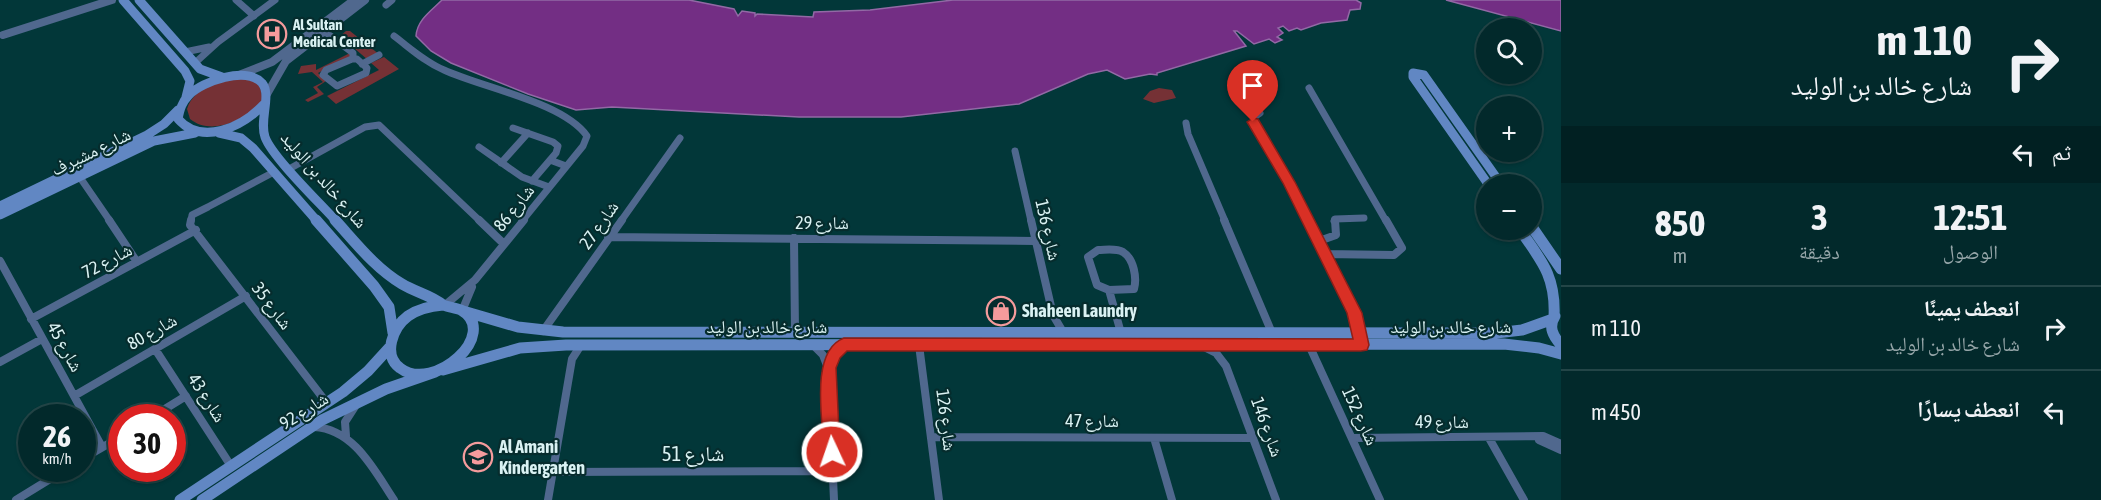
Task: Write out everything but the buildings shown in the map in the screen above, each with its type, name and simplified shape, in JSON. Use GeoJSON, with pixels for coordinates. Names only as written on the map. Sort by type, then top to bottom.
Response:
{"type":"FeatureCollection","features":[{"type":"Feature","properties":{"kind":"main road"},"geometry":{"type":"LineString","coordinates":[[123,0],[188,75],[189,87],[178,110],[180,123],[188,129],[201,132]]}},
{"type":"Feature","properties":{"kind":"main road"},"geometry":{"type":"LineString","coordinates":[[138,0],[200,69],[209,74],[250,77],[261,82],[265,99],[256,113],[240,124],[213,132]]}},
{"type":"Feature","properties":{"kind":"main road"},"geometry":{"type":"LineString","coordinates":[[135,13],[146,9]]}},
{"type":"Feature","properties":{"kind":"main road"},"geometry":{"type":"LineString","coordinates":[[1413,73],[1424,75],[1492,181],[1413,77],[1413,73]]}},
{"type":"Feature","properties":{"kind":"main road"},"geometry":{"type":"LineString","coordinates":[[184,99],[200,87],[232,76]]}},
{"type":"Feature","properties":{"kind":"main road","name":"شارع خالد بن الوليد"},"geometry":{"type":"LineString","coordinates":[[265,99],[261,120],[263,134],[270,148],[383,272],[403,285],[436,299],[444,305]]}},
{"type":"Feature","properties":{"kind":"main road","name":"شارع مشيرف"},"geometry":{"type":"LineString","coordinates":[[0,206],[147,135],[164,124],[178,110]]}},
{"type":"Feature","properties":{"kind":"main road","name":"شارع خالد بن الوليد"},"geometry":{"type":"LineString","coordinates":[[213,132],[232,135],[248,142],[386,300],[392,315],[393,333]]}},
{"type":"Feature","properties":{"kind":"main road","name":"شارع مشيرف"},"geometry":{"type":"LineString","coordinates":[[0,215],[154,141],[171,136],[213,132]]}},
{"type":"Feature","properties":{"kind":"main road"},"geometry":{"type":"LineString","coordinates":[[1527,240],[1553,280],[1556,292],[1556,317],[1551,326],[1553,334],[1561,345]]}},
{"type":"Feature","properties":{"kind":"main road"},"geometry":{"type":"LineString","coordinates":[[1541,240],[1561,269]]}},
{"type":"Feature","properties":{"kind":"main road"},"geometry":{"type":"LineString","coordinates":[[444,305],[463,311],[470,319],[473,330],[472,341],[466,352],[456,362],[439,371],[412,374],[395,365],[389,348],[393,333],[400,324],[419,310],[444,305]]}},
{"type":"Feature","properties":{"kind":"main road","name":"شارع خالد بن الوليد"},"geometry":{"type":"LineString","coordinates":[[463,311],[518,327],[543,331],[1509,332],[1533,328],[1556,317]]}},
{"type":"Feature","properties":{"kind":"main road"},"geometry":{"type":"LineString","coordinates":[[1006,332],[1012,339],[1008,345]]}},
{"type":"Feature","properties":{"kind":"main road"},"geometry":{"type":"LineString","coordinates":[[1027,332],[1024,338],[1029,345]]}},
{"type":"Feature","properties":{"kind":"main road","name":"شارع خالد بن الوليد"},"geometry":{"type":"LineString","coordinates":[[439,371],[520,348],[566,345],[1504,344],[1526,346],[1561,354]]}},
{"type":"Feature","properties":{"kind":"main road","name":"شارع 92"},"geometry":{"type":"LineString","coordinates":[[180,500],[327,402],[368,371],[389,348]]}},
{"type":"Feature","properties":{"kind":"main road","name":"شارع 92"},"geometry":{"type":"LineString","coordinates":[[202,500],[310,427],[360,400],[439,371]]}},
{"type":"Feature","properties":{"kind":"street"},"geometry":{"type":"LineString","coordinates":[[2,35],[93,0]]}},
{"type":"Feature","properties":{"kind":"street"},"geometry":{"type":"LineString","coordinates":[[2,35],[49,22],[111,0]]}},
{"type":"Feature","properties":{"kind":"street"},"geometry":{"type":"LineString","coordinates":[[236,0],[254,16]]}},
{"type":"Feature","properties":{"kind":"street"},"geometry":{"type":"LineString","coordinates":[[196,62],[218,42],[275,0]]}},
{"type":"Feature","properties":{"kind":"street"},"geometry":{"type":"LineString","coordinates":[[232,76],[272,62],[354,0]]}},
{"type":"Feature","properties":{"kind":"street"},"geometry":{"type":"LineString","coordinates":[[265,99],[286,61],[365,0]]}},
{"type":"Feature","properties":{"kind":"street"},"geometry":{"type":"LineString","coordinates":[[386,5],[392,0]]}},
{"type":"Feature","properties":{"kind":"street"},"geometry":{"type":"LineString","coordinates":[[324,31],[353,53],[353,58],[367,70],[366,73],[340,86],[334,86],[323,75],[326,70],[353,58]]}},
{"type":"Feature","properties":{"kind":"street","name":"شارع 86"},"geometry":{"type":"LineString","coordinates":[[394,36],[446,72],[547,108],[578,123],[586,131],[587,136],[566,166],[475,280],[444,305]]}},
{"type":"Feature","properties":{"kind":"street"},"geometry":{"type":"LineString","coordinates":[[186,51],[201,50],[218,42]]}},
{"type":"Feature","properties":{"kind":"street"},"geometry":{"type":"LineString","coordinates":[[362,64],[379,56]]}},
{"type":"Feature","properties":{"kind":"street"},"geometry":{"type":"LineString","coordinates":[[1309,88],[1401,245],[1401,251],[1394,255],[1325,254]]}},
{"type":"Feature","properties":{"kind":"street"},"geometry":{"type":"LineString","coordinates":[[1260,113],[1254,117],[1253,122],[1289,182],[1355,313],[1361,345]]}},
{"type":"Feature","properties":{"kind":"street"},"geometry":{"type":"LineString","coordinates":[[1183,124],[1272,333]]}},
{"type":"Feature","properties":{"kind":"street"},"geometry":{"type":"LineString","coordinates":[[289,169],[361,130],[375,128],[387,132],[504,244]]}},
{"type":"Feature","properties":{"kind":"street"},"geometry":{"type":"LineString","coordinates":[[513,128],[556,144],[557,151],[532,181]]}},
{"type":"Feature","properties":{"kind":"street"},"geometry":{"type":"LineString","coordinates":[[501,163],[528,133]]}},
{"type":"Feature","properties":{"kind":"street","name":"شارع 27"},"geometry":{"type":"LineString","coordinates":[[543,331],[680,138]]}},
{"type":"Feature","properties":{"kind":"street"},"geometry":{"type":"LineString","coordinates":[[479,147],[532,181],[549,187]]}},
{"type":"Feature","properties":{"kind":"street","name":"شارع 136"},"geometry":{"type":"LineString","coordinates":[[1015,151],[1053,315],[1063,332]]}},
{"type":"Feature","properties":{"kind":"street"},"geometry":{"type":"LineString","coordinates":[[550,160],[566,166]]}},
{"type":"Feature","properties":{"kind":"street","name":"شارع 72"},"geometry":{"type":"LineString","coordinates":[[31,319],[195,229],[195,219],[207,207],[274,172]]}},
{"type":"Feature","properties":{"kind":"street"},"geometry":{"type":"LineString","coordinates":[[79,177],[137,262]]}},
{"type":"Feature","properties":{"kind":"street"},"geometry":{"type":"LineString","coordinates":[[1319,241],[1336,235],[1335,219],[1364,218]]}},
{"type":"Feature","properties":{"kind":"street","name":"شارع 35"},"geometry":{"type":"LineString","coordinates":[[195,229],[327,402]]}},
{"type":"Feature","properties":{"kind":"street","name":"شارع 29"},"geometry":{"type":"LineString","coordinates":[[608,237],[1035,241]]}},
{"type":"Feature","properties":{"kind":"street"},"geometry":{"type":"LineString","coordinates":[[794,238],[795,332]]}},
{"type":"Feature","properties":{"kind":"street"},"geometry":{"type":"LineString","coordinates":[[1094,251],[1118,251],[1128,258],[1136,286],[1132,290],[1109,290],[1100,287],[1095,281],[1089,258],[1094,251]]}},
{"type":"Feature","properties":{"kind":"street","name":"شارع 45"},"geometry":{"type":"LineString","coordinates":[[0,261],[102,447]]}},
{"type":"Feature","properties":{"kind":"street","name":"شارع 86"},"geometry":{"type":"LineString","coordinates":[[463,311],[475,280]]}},
{"type":"Feature","properties":{"kind":"street"},"geometry":{"type":"LineString","coordinates":[[1109,290],[1121,333]]}},
{"type":"Feature","properties":{"kind":"street","name":"شارع 80"},"geometry":{"type":"LineString","coordinates":[[74,396],[246,296]]}},
{"type":"Feature","properties":{"kind":"street","name":"شارع 136"},"geometry":{"type":"LineString","coordinates":[[1049,332],[1053,315]]}},
{"type":"Feature","properties":{"kind":"street"},"geometry":{"type":"LineString","coordinates":[[0,362],[42,339]]}},
{"type":"Feature","properties":{"kind":"street"},"geometry":{"type":"LineString","coordinates":[[548,500],[572,359],[566,345]]}},
{"type":"Feature","properties":{"kind":"street"},"geometry":{"type":"LineString","coordinates":[[572,359],[581,345]]}},
{"type":"Feature","properties":{"kind":"street"},"geometry":{"type":"LineString","coordinates":[[813,345],[823,355],[828,368],[834,500]]}},
{"type":"Feature","properties":{"kind":"street"},"geometry":{"type":"LineString","coordinates":[[828,368],[834,354],[844,345]]}},
{"type":"Feature","properties":{"kind":"street","name":"شارع 126"},"geometry":{"type":"LineString","coordinates":[[919,345],[939,500]]}},
{"type":"Feature","properties":{"kind":"street","name":"شارع 146"},"geometry":{"type":"LineString","coordinates":[[1201,345],[1216,353],[1226,366],[1276,500]]}},
{"type":"Feature","properties":{"kind":"street"},"geometry":{"type":"LineString","coordinates":[[1226,366],[1228,354],[1234,345]]}},
{"type":"Feature","properties":{"kind":"street","name":"شارع 152"},"geometry":{"type":"LineString","coordinates":[[1309,345],[1380,500]]}},
{"type":"Feature","properties":{"kind":"street","name":"شارع 43"},"geometry":{"type":"LineString","coordinates":[[155,349],[231,466]]}},
{"type":"Feature","properties":{"kind":"street"},"geometry":{"type":"LineString","coordinates":[[173,404],[186,396]]}},
{"type":"Feature","properties":{"kind":"street"},"geometry":{"type":"LineString","coordinates":[[346,436],[345,422],[360,400]]}},
{"type":"Feature","properties":{"kind":"street"},"geometry":{"type":"LineString","coordinates":[[310,427],[327,426],[346,436],[394,500]]}},
{"type":"Feature","properties":{"kind":"street","name":"شارع 47"},"geometry":{"type":"LineString","coordinates":[[931,437],[1253,438]]}},
{"type":"Feature","properties":{"kind":"street"},"geometry":{"type":"LineString","coordinates":[[1532,438],[1547,437],[1561,444]]}},
{"type":"Feature","properties":{"kind":"street"},"geometry":{"type":"LineString","coordinates":[[1154,438],[1172,500]]}},
{"type":"Feature","properties":{"kind":"street","name":"شارع 49"},"geometry":{"type":"LineString","coordinates":[[1352,438],[1532,438]]}},
{"type":"Feature","properties":{"kind":"street"},"geometry":{"type":"LineString","coordinates":[[1489,438],[1524,500]]}},
{"type":"Feature","properties":{"kind":"street"},"geometry":{"type":"LineString","coordinates":[[1532,438],[1561,450]]}},
{"type":"Feature","properties":{"kind":"street"},"geometry":{"type":"LineString","coordinates":[[96,451],[108,444]]}},
{"type":"Feature","properties":{"kind":"street","name":"شارع 51"},"geometry":{"type":"LineString","coordinates":[[553,472],[833,471]]}},
{"type":"Feature","properties":{"kind":"street"},"geometry":{"type":"LineString","coordinates":[[16,500],[45,482]]}},
{"type":"Feature","properties":{"kind":"shaded area"},"geometry":{"type":"Polygon","coordinates":[[[442,0],[689,0],[734,9],[738,16],[742,11],[755,13],[755,16],[757,14],[813,17],[814,12],[870,10],[953,0],[1356,0],[1361,3],[1360,9],[1350,10],[1347,20],[1321,23],[1301,30],[1297,28],[1289,31],[1283,26],[1278,28],[1283,33],[1277,37],[1282,40],[1275,43],[1269,39],[1254,44],[1234,31],[1246,46],[1157,73],[1157,75],[1150,74],[1125,79],[1107,70],[1088,74],[1019,104],[901,117],[799,117],[612,107],[576,110],[528,94],[451,63],[431,51],[416,36],[417,30],[425,16],[442,0]]]}},
{"type":"Feature","properties":{"kind":"shaded area"},"geometry":{"type":"Polygon","coordinates":[[[1446,0],[1561,0],[1561,31],[1542,26],[1542,18],[1513,18],[1446,0]]]}},
{"type":"Feature","properties":{"kind":"shaded area"},"geometry":{"type":"Polygon","coordinates":[[[350,31],[380,55],[368,60],[340,36],[350,31]]]}},
{"type":"Feature","properties":{"kind":"shaded area"},"geometry":{"type":"Polygon","coordinates":[[[350,53],[353,56],[318,73],[326,81],[317,87],[324,94],[308,102],[305,100],[318,93],[313,87],[323,82],[312,72],[298,74],[301,66],[316,64],[316,70],[350,53]]]}},
{"type":"Feature","properties":{"kind":"shaded area"},"geometry":{"type":"Polygon","coordinates":[[[384,57],[399,69],[336,104],[327,96],[379,70],[371,63],[384,57]]]}},
{"type":"Feature","properties":{"kind":"shaded area"},"geometry":{"type":"Polygon","coordinates":[[[238,78],[259,82],[263,100],[248,114],[219,126],[199,124],[190,119],[187,109],[195,96],[208,87],[238,78]]]}},
{"type":"Feature","properties":{"kind":"shaded area"},"geometry":{"type":"Polygon","coordinates":[[[1159,88],[1172,90],[1176,98],[1154,103],[1143,99],[1150,91],[1159,88]]]}},
{"type":"Feature","properties":{"kind":"place","name":"Al Sultan Medical Center"},"geometry":{"type":"Point","coordinates":[272,34]}},
{"type":"Feature","properties":{"kind":"place","name":"Shaheen Laundry"},"geometry":{"type":"Point","coordinates":[1001,311]}},
{"type":"Feature","properties":{"kind":"place","name":"Al Amani Kindergarten"},"geometry":{"type":"Point","coordinates":[478,457]}},
{"type":"Feature","properties":{"kind":"route"},"geometry":{"type":"LineString","coordinates":[[832,452],[828,368],[834,354],[844,345],[1361,345],[1355,313],[1289,182],[1253,122]]}}]}
